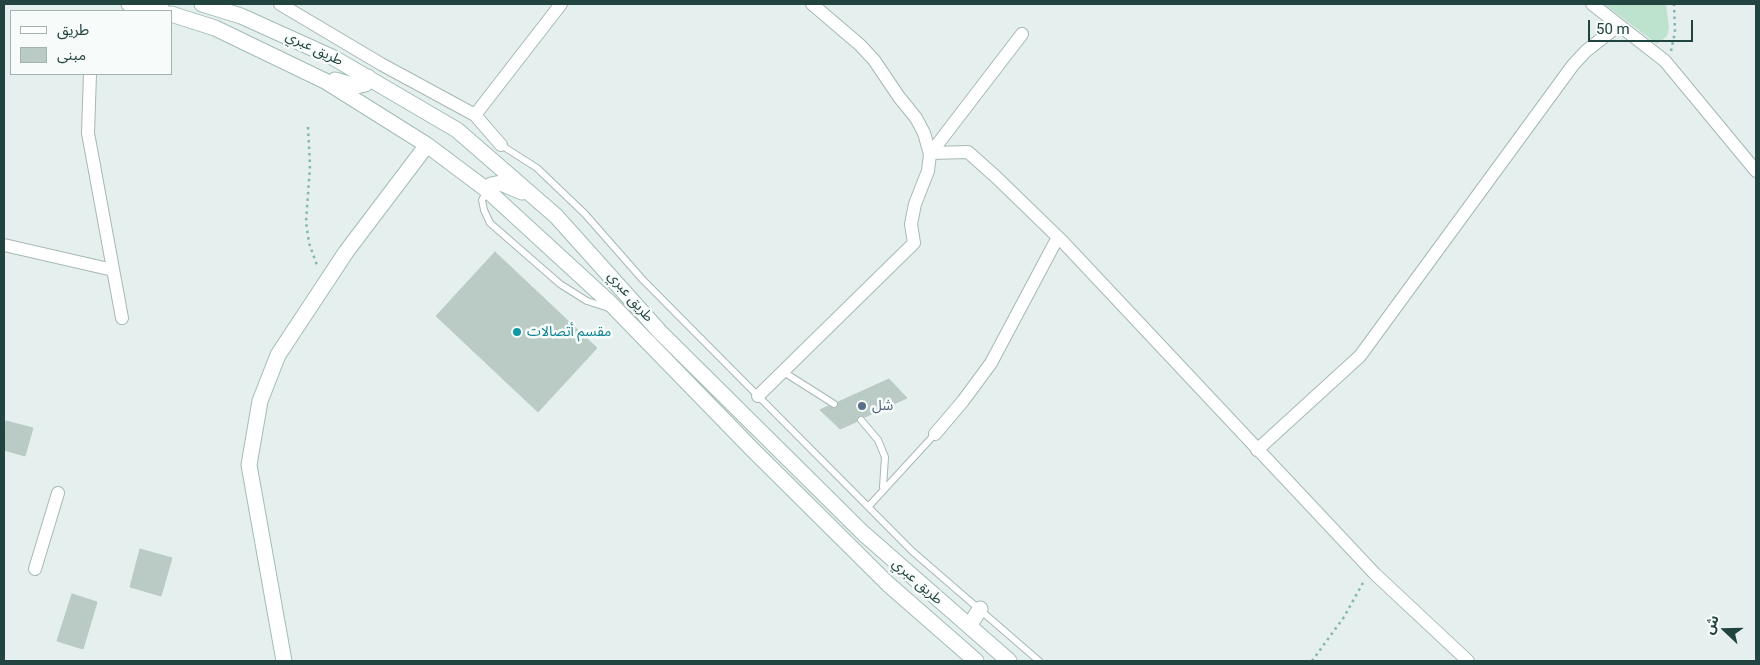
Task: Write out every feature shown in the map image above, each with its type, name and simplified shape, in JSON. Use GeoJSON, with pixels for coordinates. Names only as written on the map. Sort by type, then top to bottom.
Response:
{"type":"FeatureCollection","features":[{"type":"Feature","properties":{"kind":"main road"},"geometry":{"type":"LineString","coordinates":[[128,4],[158,10]]}},
{"type":"Feature","properties":{"kind":"main road","name":"طريق عبري"},"geometry":{"type":"LineString","coordinates":[[202,4],[241,16],[302,42],[368,77],[457,130],[556,216],[660,332],[863,533],[1009,661]]}},
{"type":"Feature","properties":{"kind":"main road","name":"طريق عبري"},"geometry":{"type":"LineString","coordinates":[[172,14],[216,28],[334,86],[427,145],[487,190],[556,251],[798,496],[888,584],[976,661]]}},
{"type":"Feature","properties":{"kind":"main road"},"geometry":{"type":"LineString","coordinates":[[275,56],[352,86],[365,84],[368,77]]}},
{"type":"Feature","properties":{"kind":"main road"},"geometry":{"type":"LineString","coordinates":[[284,661],[249,465],[260,401],[278,355],[320,291],[427,145]]}},
{"type":"Feature","properties":{"kind":"main road"},"geometry":{"type":"LineString","coordinates":[[487,190],[496,183],[508,185],[556,216]]}},
{"type":"Feature","properties":{"kind":"main road"},"geometry":{"type":"LineString","coordinates":[[969,626],[980,609]]}},
{"type":"Feature","properties":{"kind":"street"},"geometry":{"type":"LineString","coordinates":[[280,4],[388,68],[475,115],[501,145]]}},
{"type":"Feature","properties":{"kind":"street"},"geometry":{"type":"LineString","coordinates":[[475,115],[561,4]]}},
{"type":"Feature","properties":{"kind":"street"},"geometry":{"type":"LineString","coordinates":[[758,396],[782,370],[914,243],[911,224],[915,204],[928,171],[930,154],[924,133],[916,118],[898,98],[874,60],[860,45],[812,4]]}},
{"type":"Feature","properties":{"kind":"street"},"geometry":{"type":"LineString","coordinates":[[1592,4],[1665,61],[1756,171]]}},
{"type":"Feature","properties":{"kind":"street"},"geometry":{"type":"LineString","coordinates":[[1257,450],[1360,356],[1573,65],[1586,51],[1619,25]]}},
{"type":"Feature","properties":{"kind":"street"},"geometry":{"type":"LineString","coordinates":[[930,154],[1022,34]]}},
{"type":"Feature","properties":{"kind":"street"},"geometry":{"type":"LineString","coordinates":[[90,75],[88,133],[122,318]]}},
{"type":"Feature","properties":{"kind":"street"},"geometry":{"type":"LineString","coordinates":[[930,154],[968,152],[1058,237],[1370,569],[1468,661]]}},
{"type":"Feature","properties":{"kind":"street"},"geometry":{"type":"LineString","coordinates":[[935,434],[963,401],[991,363],[1058,237]]}},
{"type":"Feature","properties":{"kind":"street"},"geometry":{"type":"LineString","coordinates":[[4,245],[113,270]]}},
{"type":"Feature","properties":{"kind":"street"},"geometry":{"type":"LineString","coordinates":[[35,569],[58,493]]}},
{"type":"Feature","properties":{"kind":"lane"},"geometry":{"type":"LineString","coordinates":[[501,145],[537,168],[585,214],[643,280],[912,551],[1039,661]]}},
{"type":"Feature","properties":{"kind":"lane"},"geometry":{"type":"LineString","coordinates":[[487,190],[482,200],[490,223],[560,284],[587,301],[616,310]]}},
{"type":"Feature","properties":{"kind":"lane"},"geometry":{"type":"LineString","coordinates":[[782,370],[834,404]]}},
{"type":"Feature","properties":{"kind":"lane"},"geometry":{"type":"LineString","coordinates":[[861,420],[878,440],[885,457],[883,488]]}},
{"type":"Feature","properties":{"kind":"lane"},"geometry":{"type":"LineString","coordinates":[[869,506],[883,488],[935,434]]}},
{"type":"Feature","properties":{"kind":"path"},"geometry":{"type":"LineString","coordinates":[[1665,61],[1673,47],[1676,32],[1674,4]]}},
{"type":"Feature","properties":{"kind":"path"},"geometry":{"type":"LineString","coordinates":[[308,127],[310,166],[306,222],[319,269],[320,291]]}},
{"type":"Feature","properties":{"kind":"path"},"geometry":{"type":"LineString","coordinates":[[1312,661],[1344,618],[1370,569]]}},
{"type":"Feature","properties":{"kind":"green space"},"geometry":{"type":"Polygon","coordinates":[[[1604,4],[1666,4],[1669,28],[1667,36],[1657,44],[1604,4]]]}},
{"type":"Feature","properties":{"kind":"building","name":"مقسم أتصالات"},"geometry":{"type":"Polygon","coordinates":[[[495,252],[597,348],[538,412],[436,316],[495,252]]]}},
{"type":"Feature","properties":{"kind":"building"},"geometry":{"type":"Polygon","coordinates":[[[889,379],[907,398],[865,417],[860,415],[856,422],[840,429],[820,410],[828,406],[836,409],[838,402],[889,379]]]}},
{"type":"Feature","properties":{"kind":"building"},"geometry":{"type":"Polygon","coordinates":[[[6,421],[33,428],[25,456],[4,450],[6,421]]]}},
{"type":"Feature","properties":{"kind":"building"},"geometry":{"type":"Polygon","coordinates":[[[140,549],[172,558],[161,596],[130,587],[140,549]]]}},
{"type":"Feature","properties":{"kind":"building"},"geometry":{"type":"Polygon","coordinates":[[[72,594],[97,602],[83,649],[57,641],[72,594]]]}},
{"type":"Feature","properties":{"kind":"place","name":"مقسم أتصالات"},"geometry":{"type":"Point","coordinates":[517,332]}},
{"type":"Feature","properties":{"kind":"place","name":"شل"},"geometry":{"type":"Point","coordinates":[862,406]}}]}
